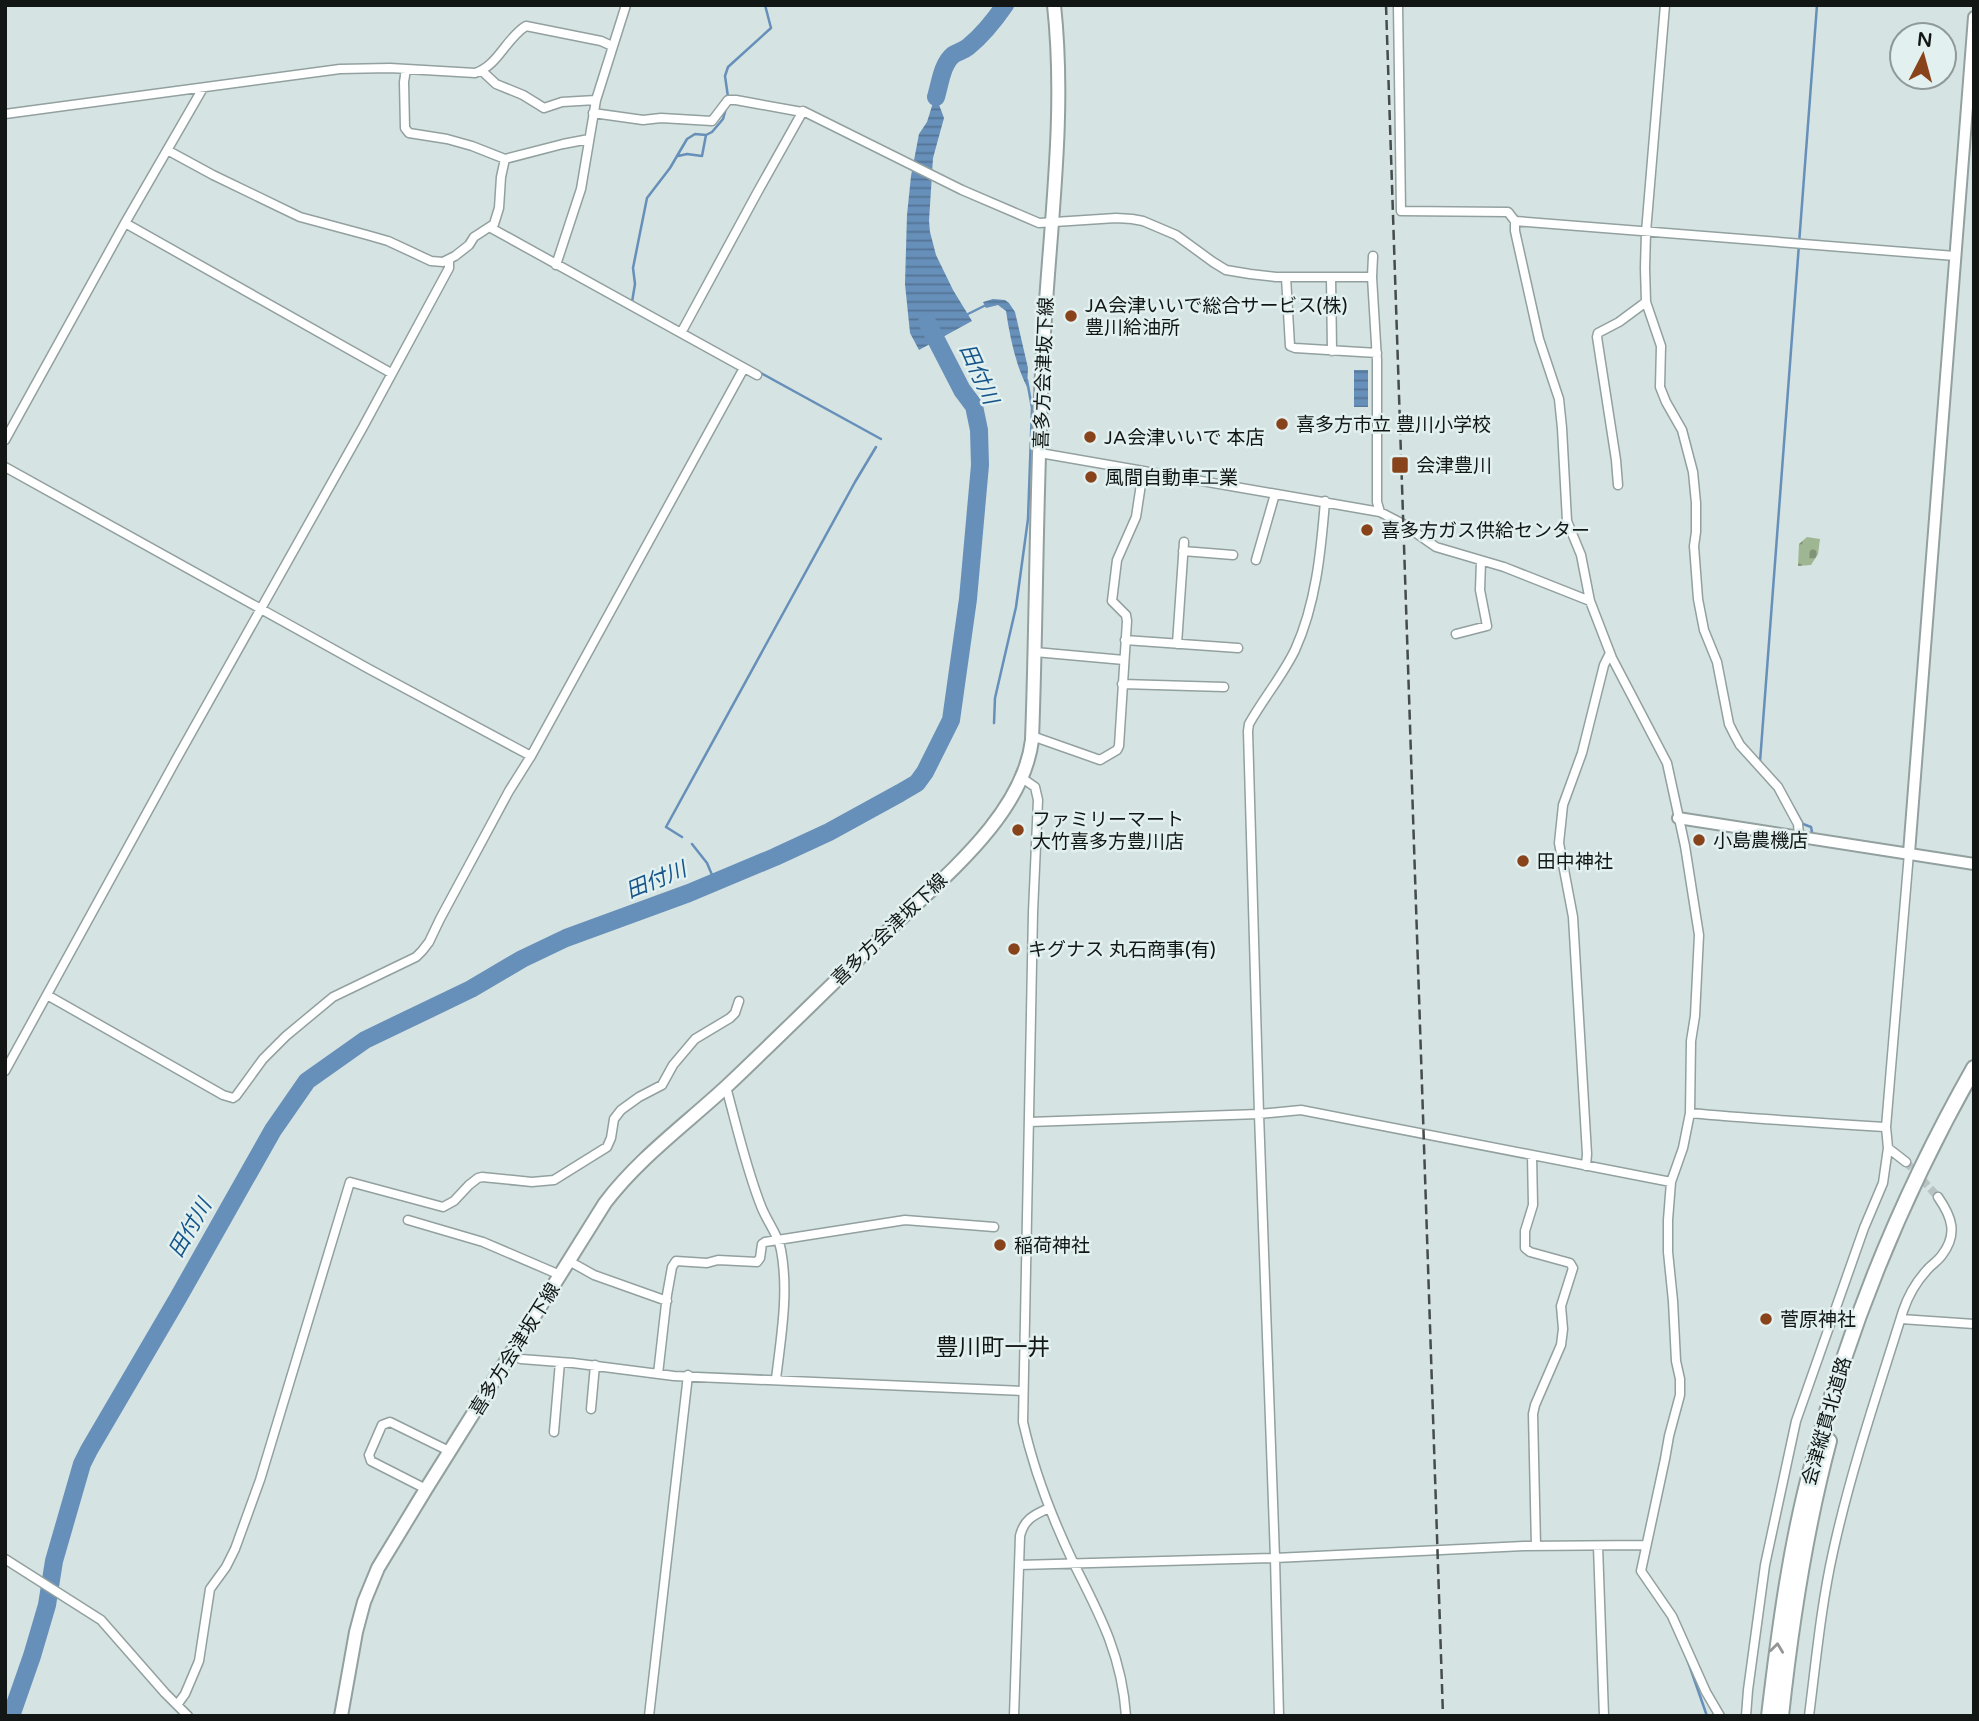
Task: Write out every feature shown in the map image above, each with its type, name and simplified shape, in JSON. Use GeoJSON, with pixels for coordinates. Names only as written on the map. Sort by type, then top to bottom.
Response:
{"type":"FeatureCollection","features":[{"type":"Feature","properties":{"kind":"highway","name":"会津縦貫北道路"},"geometry":{"type":"LineString","coordinates":[[1769,1716],[1778,1638],[1798,1525],[1831,1399],[1886,1241],[1920,1168],[1974,1068]]}},
{"type":"Feature","properties":{"kind":"highway","name":"会津縦貫北道路"},"geometry":{"type":"LineString","coordinates":[[1781,1716],[1807,1528],[1839,1401],[1895,1245],[1927,1172],[1974,1084]]}},
{"type":"Feature","properties":{"kind":"main road","name":"喜多方会津坂下線"},"geometry":{"type":"LineString","coordinates":[[341,1716],[356,1632],[364,1602],[378,1568],[617,1187],[726,1087],[933,888],[986,834],[1006,808],[1022,778],[1030,755],[1032,736],[1044,335],[1058,130],[1054,5]]}},
{"type":"Feature","properties":{"kind":"street"},"geometry":{"type":"LineString","coordinates":[[556,265],[581,189],[596,100],[626,5]]}},
{"type":"Feature","properties":{"kind":"street"},"geometry":{"type":"LineString","coordinates":[[1398,5],[1401,211],[1508,212],[1515,221],[1539,339],[1559,399],[1567,522],[1581,555],[1590,601],[1610,653],[1667,763],[1685,846],[1699,935],[1695,1016],[1691,1041],[1690,1113],[1683,1148],[1671,1182],[1668,1252],[1680,1395],[1668,1436],[1641,1572],[1672,1616],[1706,1692],[1720,1716]]}},
{"type":"Feature","properties":{"kind":"street"},"geometry":{"type":"LineString","coordinates":[[1665,5],[1646,232],[1646,302],[1661,346],[1660,387],[1682,430],[1693,472],[1696,503],[1694,545],[1700,611],[1704,630],[1717,662],[1729,724],[1740,745],[1778,787],[1798,824],[1799,835]]}},
{"type":"Feature","properties":{"kind":"street"},"geometry":{"type":"LineString","coordinates":[[1746,1716],[1765,1565],[1796,1421],[1864,1228],[1883,1183],[1888,1148],[1886,1127],[1974,17]]}},
{"type":"Feature","properties":{"kind":"street"},"geometry":{"type":"LineString","coordinates":[[5,114],[340,69],[390,68],[475,73],[482,71],[503,50],[514,34],[526,26],[601,40],[612,46]]}},
{"type":"Feature","properties":{"kind":"street"},"geometry":{"type":"LineString","coordinates":[[406,69],[405,131],[409,133],[435,136],[472,146],[505,159],[589,139]]}},
{"type":"Feature","properties":{"kind":"street"},"geometry":{"type":"LineString","coordinates":[[482,71],[496,84],[544,108],[562,102],[596,100]]}},
{"type":"Feature","properties":{"kind":"street"},"geometry":{"type":"LineString","coordinates":[[5,440],[203,89]]}},
{"type":"Feature","properties":{"kind":"street"},"geometry":{"type":"LineString","coordinates":[[593,113],[643,120],[661,118],[712,121],[728,100],[802,112],[941,180],[1039,223],[1116,218],[1143,220],[1176,235],[1226,270],[1250,275],[1286,277],[1372,277]]}},
{"type":"Feature","properties":{"kind":"street"},"geometry":{"type":"LineString","coordinates":[[681,333],[802,112]]}},
{"type":"Feature","properties":{"kind":"street"},"geometry":{"type":"LineString","coordinates":[[167,150],[245,192],[300,217],[388,241],[431,261],[443,262],[449,261],[494,224],[499,208],[505,159]]}},
{"type":"Feature","properties":{"kind":"street"},"geometry":{"type":"LineString","coordinates":[[1515,221],[1955,256]]}},
{"type":"Feature","properties":{"kind":"street"},"geometry":{"type":"LineString","coordinates":[[125,223],[391,373]]}},
{"type":"Feature","properties":{"kind":"street"},"geometry":{"type":"LineString","coordinates":[[491,228],[757,375]]}},
{"type":"Feature","properties":{"kind":"street"},"geometry":{"type":"LineString","coordinates":[[1373,256],[1377,353],[1377,502],[1380,512]]}},
{"type":"Feature","properties":{"kind":"street"},"geometry":{"type":"LineString","coordinates":[[5,1071],[449,268],[449,261]]}},
{"type":"Feature","properties":{"kind":"street"},"geometry":{"type":"LineString","coordinates":[[1286,277],[1290,346],[1377,353]]}},
{"type":"Feature","properties":{"kind":"street"},"geometry":{"type":"LineString","coordinates":[[1331,277],[1332,351]]}},
{"type":"Feature","properties":{"kind":"street"},"geometry":{"type":"LineString","coordinates":[[1618,485],[1597,337],[1598,333],[1619,322],[1646,302]]}},
{"type":"Feature","properties":{"kind":"street"},"geometry":{"type":"LineString","coordinates":[[47,995],[233,1098],[263,1059],[333,997],[416,957],[427,945],[509,791],[531,756],[744,368]]}},
{"type":"Feature","properties":{"kind":"street"},"geometry":{"type":"LineString","coordinates":[[1040,453],[1380,512],[1436,547],[1504,567],[1590,601]]}},
{"type":"Feature","properties":{"kind":"street"},"geometry":{"type":"LineString","coordinates":[[5,467],[531,756]]}},
{"type":"Feature","properties":{"kind":"street"},"geometry":{"type":"LineString","coordinates":[[1032,736],[1100,760],[1118,750],[1126,615],[1112,601],[1115,566],[1136,517],[1143,471]]}},
{"type":"Feature","properties":{"kind":"street"},"geometry":{"type":"LineString","coordinates":[[1256,561],[1275,494]]}},
{"type":"Feature","properties":{"kind":"street"},"geometry":{"type":"LineString","coordinates":[[1279,1716],[1248,731],[1249,724],[1293,653],[1308,616],[1321,550],[1325,502]]}},
{"type":"Feature","properties":{"kind":"street"},"geometry":{"type":"LineString","coordinates":[[1177,644],[1184,547],[1233,555]]}},
{"type":"Feature","properties":{"kind":"street"},"geometry":{"type":"LineString","coordinates":[[1456,634],[1487,626],[1480,590],[1481,561]]}},
{"type":"Feature","properties":{"kind":"street"},"geometry":{"type":"LineString","coordinates":[[1125,640],[1238,648]]}},
{"type":"Feature","properties":{"kind":"street"},"geometry":{"type":"LineString","coordinates":[[1035,652],[1124,660]]}},
{"type":"Feature","properties":{"kind":"street"},"geometry":{"type":"LineString","coordinates":[[1586,1166],[1573,917],[1559,843],[1563,805],[1582,753],[1604,665],[1610,653]]}},
{"type":"Feature","properties":{"kind":"street"},"geometry":{"type":"LineString","coordinates":[[1122,684],[1224,687]]}},
{"type":"Feature","properties":{"kind":"street"},"geometry":{"type":"LineString","coordinates":[[1022,778],[1035,787],[1038,800],[1033,912],[1023,1422],[1033,1465],[1049,1508],[1110,1638],[1121,1681],[1126,1716]]}},
{"type":"Feature","properties":{"kind":"street"},"geometry":{"type":"LineString","coordinates":[[1678,818],[1974,864]]}},
{"type":"Feature","properties":{"kind":"street"},"geometry":{"type":"LineString","coordinates":[[177,1705],[185,1694],[199,1661],[210,1589],[235,1549],[260,1480],[350,1182],[443,1207],[482,1177],[532,1182],[554,1180],[607,1147],[614,1119],[621,1110],[662,1085],[673,1065],[692,1042],[730,1018],[739,1001]]}},
{"type":"Feature","properties":{"kind":"street"},"geometry":{"type":"LineString","coordinates":[[726,1087],[761,1208],[778,1240],[782,1258],[784,1297],[776,1379]]}},
{"type":"Feature","properties":{"kind":"street"},"geometry":{"type":"LineString","coordinates":[[1029,1122],[1314,1111],[1671,1182]]}},
{"type":"Feature","properties":{"kind":"street"},"geometry":{"type":"LineString","coordinates":[[1690,1113],[1886,1127]]}},
{"type":"Feature","properties":{"kind":"street"},"geometry":{"type":"LineString","coordinates":[[1888,1148],[1906,1162]]}},
{"type":"Feature","properties":{"kind":"street"},"geometry":{"type":"LineString","coordinates":[[1532,1155],[1533,1205],[1525,1231],[1525,1248],[1570,1264],[1573,1268],[1561,1306],[1561,1345],[1533,1414],[1536,1546]]}},
{"type":"Feature","properties":{"kind":"street"},"geometry":{"type":"LineString","coordinates":[[1808,1716],[1833,1553],[1862,1437],[1911,1292],[1928,1268],[1942,1256],[1951,1240],[1953,1226],[1938,1197]]}},
{"type":"Feature","properties":{"kind":"street"},"geometry":{"type":"LineString","coordinates":[[408,1220],[483,1242],[560,1275]]}},
{"type":"Feature","properties":{"kind":"street"},"geometry":{"type":"LineString","coordinates":[[658,1374],[671,1267],[676,1261],[757,1262],[762,1244],[905,1220],[994,1227]]}},
{"type":"Feature","properties":{"kind":"street"},"geometry":{"type":"LineString","coordinates":[[569,1261],[594,1275],[667,1301]]}},
{"type":"Feature","properties":{"kind":"street"},"geometry":{"type":"LineString","coordinates":[[1901,1319],[1974,1324]]}},
{"type":"Feature","properties":{"kind":"street"},"geometry":{"type":"LineString","coordinates":[[512,1355],[521,1359],[658,1374],[1022,1391]]}},
{"type":"Feature","properties":{"kind":"street"},"geometry":{"type":"LineString","coordinates":[[554,1432],[560,1362]]}},
{"type":"Feature","properties":{"kind":"street"},"geometry":{"type":"LineString","coordinates":[[591,1409],[595,1365]]}},
{"type":"Feature","properties":{"kind":"street"},"geometry":{"type":"LineString","coordinates":[[649,1716],[688,1376]]}},
{"type":"Feature","properties":{"kind":"street"},"geometry":{"type":"LineString","coordinates":[[426,1489],[371,1461],[369,1455],[382,1424],[390,1422],[449,1451]]}},
{"type":"Feature","properties":{"kind":"street"},"geometry":{"type":"LineString","coordinates":[[1014,1716],[1020,1536],[1024,1524],[1034,1515],[1049,1508]]}},
{"type":"Feature","properties":{"kind":"street"},"geometry":{"type":"LineString","coordinates":[[1019,1566],[1536,1546],[1646,1545]]}},
{"type":"Feature","properties":{"kind":"street"},"geometry":{"type":"LineString","coordinates":[[1598,1546],[1604,1716]]}},
{"type":"Feature","properties":{"kind":"street"},"geometry":{"type":"LineString","coordinates":[[5,1559],[101,1620],[188,1716]]}},
{"type":"Feature","properties":{"kind":"green space"},"geometry":{"type":"Polygon","coordinates":[[[1807,537],[1820,539],[1818,554],[1811,565],[1798,566],[1799,544],[1807,537]]]}},
{"type":"Feature","properties":{"kind":"water"},"geometry":{"type":"Polygon","coordinates":[[[946,71],[938,102],[944,118],[933,158],[930,232],[936,255],[972,321],[919,350],[910,333],[905,284],[907,215],[919,134],[927,122],[941,77],[946,71]]]}},
{"type":"Feature","properties":{"kind":"water"},"geometry":{"type":"Polygon","coordinates":[[[1005,300],[1015,312],[1028,368],[1027,387],[1019,369],[1006,311],[998,305],[986,308],[983,302],[1005,300]]]}},
{"type":"Feature","properties":{"kind":"water"},"geometry":{"type":"Polygon","coordinates":[[[1354,370],[1368,370],[1368,407],[1354,407],[1354,370]]]}},
{"type":"Feature","properties":{"kind":"waterway"},"geometry":{"type":"LineString","coordinates":[[728,97],[725,76],[728,67],[771,28],[765,5]]}},
{"type":"Feature","properties":{"kind":"waterway","name":"田付川"},"geometry":{"type":"LineString","coordinates":[[936,97],[949,59],[979,38],[1005,5]]}},
{"type":"Feature","properties":{"kind":"waterway"},"geometry":{"type":"LineString","coordinates":[[1760,762],[1817,5]]}},
{"type":"Feature","properties":{"kind":"waterway"},"geometry":{"type":"LineString","coordinates":[[632,302],[635,284],[633,268],[647,198],[670,168],[687,139],[695,134],[706,135],[712,132],[723,119],[727,105]]}},
{"type":"Feature","properties":{"kind":"waterway"},"geometry":{"type":"LineString","coordinates":[[678,156],[702,156],[706,135]]}},
{"type":"Feature","properties":{"kind":"waterway"},"geometry":{"type":"LineString","coordinates":[[966,315],[986,305]]}},
{"type":"Feature","properties":{"kind":"waterway","name":"田付川"},"geometry":{"type":"LineString","coordinates":[[11,1716],[47,1605],[54,1561],[82,1464],[273,1130],[307,1081],[365,1040],[471,989],[522,959],[566,938],[689,893],[829,832],[917,783],[925,772],[951,720],[968,599],[980,465],[979,430],[974,406],[962,390],[927,322]]}},
{"type":"Feature","properties":{"kind":"waterway"},"geometry":{"type":"LineString","coordinates":[[759,372],[881,439]]}},
{"type":"Feature","properties":{"kind":"waterway"},"geometry":{"type":"LineString","coordinates":[[994,723],[995,698],[1016,607],[1028,519],[1032,408],[1027,380]]}},
{"type":"Feature","properties":{"kind":"waterway"},"geometry":{"type":"LineString","coordinates":[[682,837],[666,827],[876,447]]}},
{"type":"Feature","properties":{"kind":"waterway"},"geometry":{"type":"LineString","coordinates":[[1781,785],[1803,824],[1811,827],[1813,837]]}},
{"type":"Feature","properties":{"kind":"waterway"},"geometry":{"type":"LineString","coordinates":[[692,844],[707,863],[715,882]]}},
{"type":"Feature","properties":{"kind":"waterway"},"geometry":{"type":"LineString","coordinates":[[1685,1653],[1707,1716]]}},
{"type":"Feature","properties":{"kind":"tunnel"},"geometry":{"type":"LineString","coordinates":[[1906,1162],[1938,1197]]}},
{"type":"Feature","properties":{"kind":"railway"},"geometry":{"type":"LineString","coordinates":[[1386,5],[1443,1716]]}},
{"type":"Feature","properties":{"kind":"place","name":"JA会津いいで総合サービス(株) 豊川給油所"},"geometry":{"type":"Point","coordinates":[1071,316]}},
{"type":"Feature","properties":{"kind":"place","name":"喜多方市立 豊川小学校"},"geometry":{"type":"Point","coordinates":[1282,424]}},
{"type":"Feature","properties":{"kind":"place","name":"JA会津いいで 本店"},"geometry":{"type":"Point","coordinates":[1090,437]}},
{"type":"Feature","properties":{"kind":"place","name":"会津豊川"},"geometry":{"type":"Point","coordinates":[1400,465]}},
{"type":"Feature","properties":{"kind":"place","name":"風間自動車工業"},"geometry":{"type":"Point","coordinates":[1091,477]}},
{"type":"Feature","properties":{"kind":"place","name":"喜多方ガス供給センター"},"geometry":{"type":"Point","coordinates":[1367,530]}},
{"type":"Feature","properties":{"kind":"place","name":"ファミリーマート 大竹喜多方豊川店"},"geometry":{"type":"Point","coordinates":[1018,830]}},
{"type":"Feature","properties":{"kind":"place","name":"小島農機店"},"geometry":{"type":"Point","coordinates":[1699,840]}},
{"type":"Feature","properties":{"kind":"place","name":"田中神社"},"geometry":{"type":"Point","coordinates":[1523,861]}},
{"type":"Feature","properties":{"kind":"place","name":"キグナス 丸石商事(有)"},"geometry":{"type":"Point","coordinates":[1014,949]}},
{"type":"Feature","properties":{"kind":"place","name":"稲荷神社"},"geometry":{"type":"Point","coordinates":[1000,1245]}},
{"type":"Feature","properties":{"kind":"place","name":"菅原神社"},"geometry":{"type":"Point","coordinates":[1766,1319]}},
{"type":"Feature","properties":{"kind":"district","name":"豊川町一井"},"geometry":{"type":"Point","coordinates":[993,1347]}}]}
